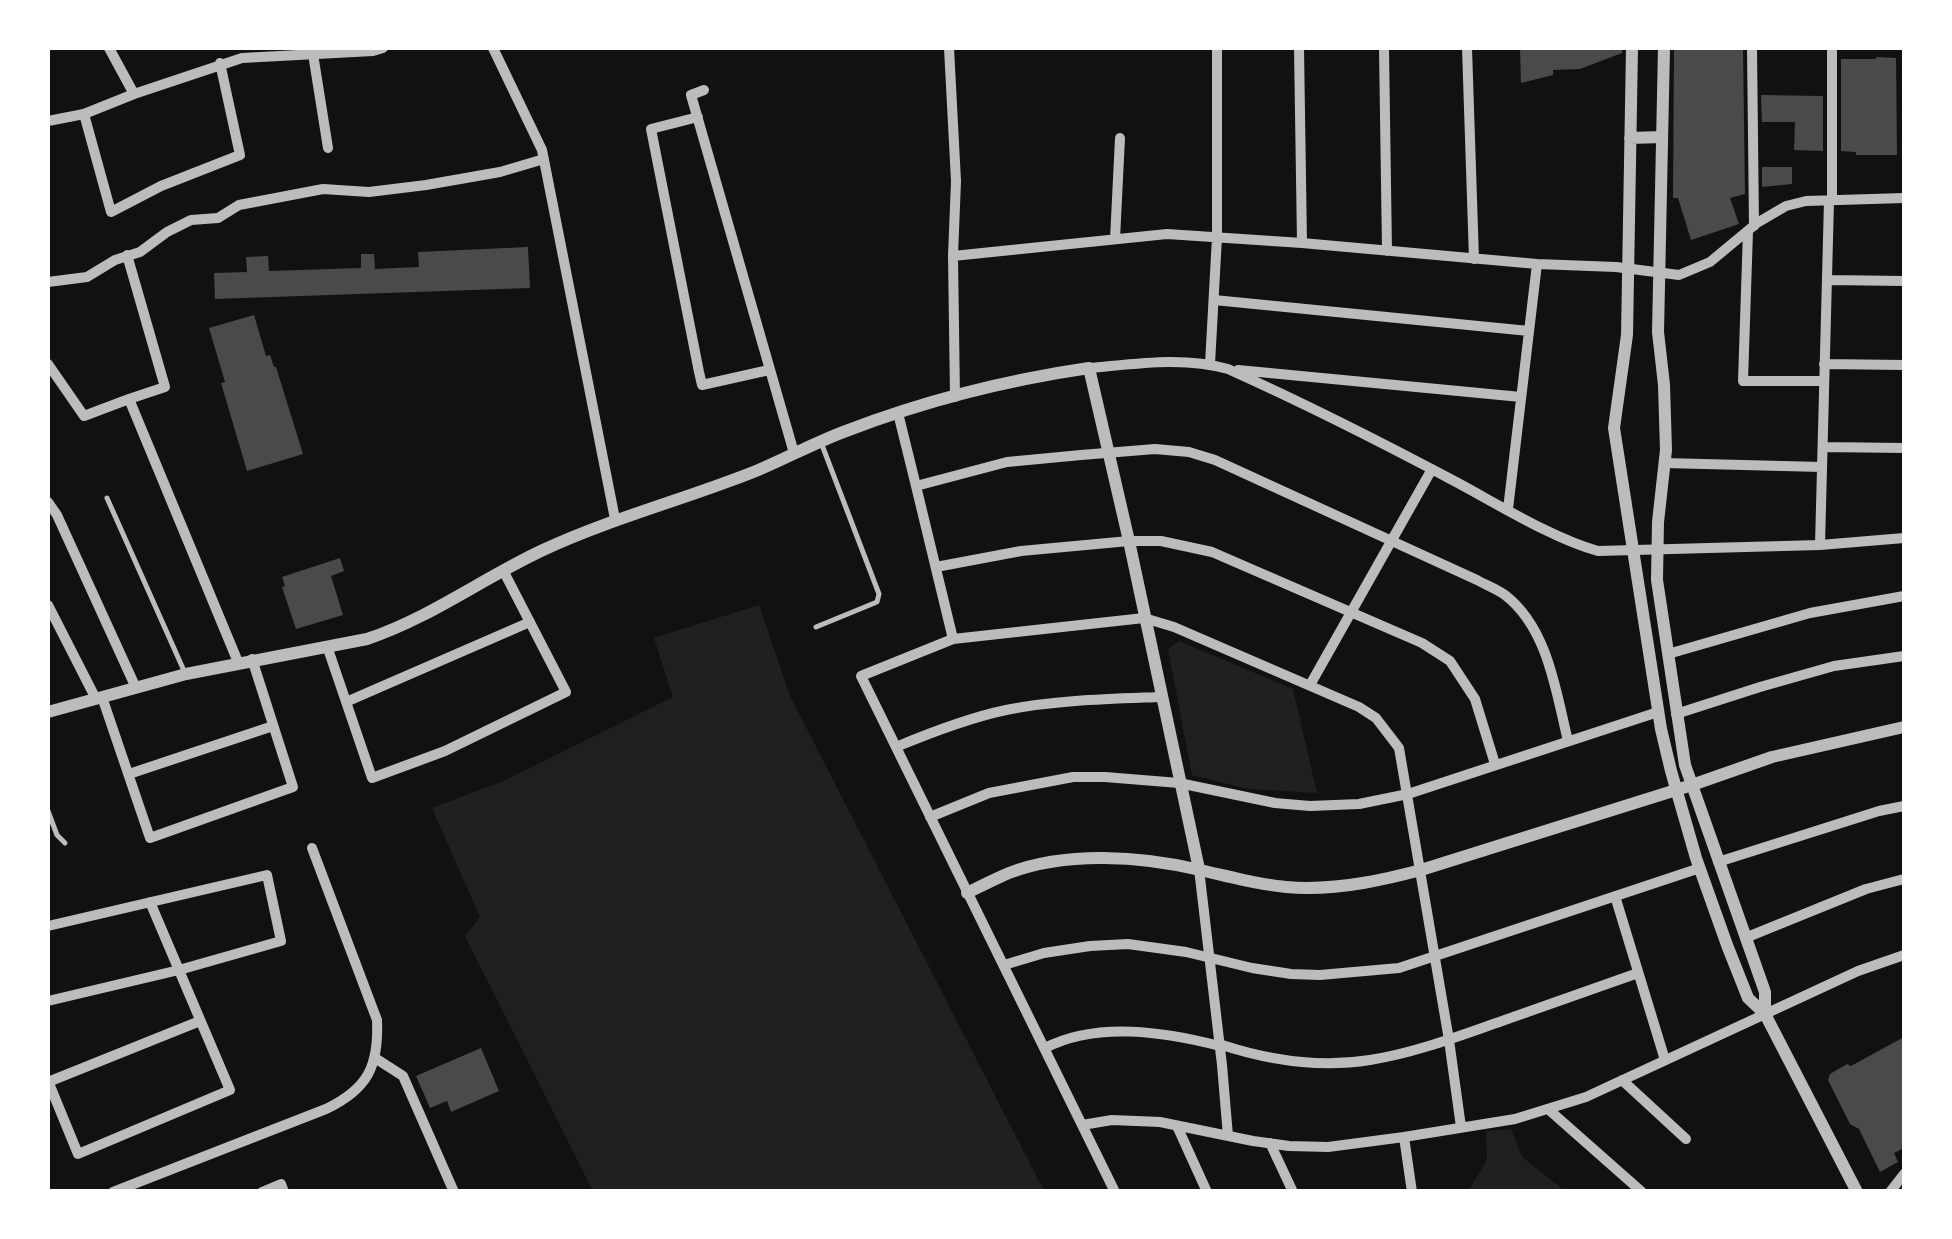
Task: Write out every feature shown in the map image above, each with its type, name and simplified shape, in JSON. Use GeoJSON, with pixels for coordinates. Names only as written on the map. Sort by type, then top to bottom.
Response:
{"type":"FeatureCollection","features":[{"type":"Feature","properties":{"kind":"street"},"geometry":{"type":"LineString","coordinates":[[109,48],[134,94]]}},
{"type":"Feature","properties":{"kind":"street"},"geometry":{"type":"LineString","coordinates":[[48,122],[84,114],[220,64],[239,53],[313,54],[383,48]]}},
{"type":"Feature","properties":{"kind":"street"},"geometry":{"type":"LineString","coordinates":[[493,48],[544,159],[615,520]]}},
{"type":"Feature","properties":{"kind":"street"},"geometry":{"type":"LineString","coordinates":[[948,48],[956,181],[955,396]]}},
{"type":"Feature","properties":{"kind":"street"},"geometry":{"type":"LineString","coordinates":[[1210,364],[1216,237],[1217,48]]}},
{"type":"Feature","properties":{"kind":"street"},"geometry":{"type":"LineString","coordinates":[[1300,48],[1302,243]]}},
{"type":"Feature","properties":{"kind":"street"},"geometry":{"type":"LineString","coordinates":[[1384,48],[1387,251]]}},
{"type":"Feature","properties":{"kind":"street"},"geometry":{"type":"LineString","coordinates":[[1467,48],[1474,259]]}},
{"type":"Feature","properties":{"kind":"street"},"geometry":{"type":"LineString","coordinates":[[1632,48],[1627,335],[1614,428],[1658,712],[1676,790],[1726,945],[1748,998],[1765,1014],[1857,1192]]}},
{"type":"Feature","properties":{"kind":"street"},"geometry":{"type":"LineString","coordinates":[[1664,48],[1658,332],[1666,450],[1657,580],[1685,765],[1764,992],[1765,1014]]}},
{"type":"Feature","properties":{"kind":"street"},"geometry":{"type":"LineString","coordinates":[[1752,48],[1743,381],[1824,382]]}},
{"type":"Feature","properties":{"kind":"street"},"geometry":{"type":"LineString","coordinates":[[1820,545],[1832,48]]}},
{"type":"Feature","properties":{"kind":"street"},"geometry":{"type":"LineString","coordinates":[[313,54],[328,148]]}},
{"type":"Feature","properties":{"kind":"street"},"geometry":{"type":"LineString","coordinates":[[84,114],[111,212],[161,186],[240,155],[220,64]]}},
{"type":"Feature","properties":{"kind":"street"},"geometry":{"type":"LineString","coordinates":[[704,90],[692,96],[794,453]]}},
{"type":"Feature","properties":{"kind":"street"},"geometry":{"type":"LineString","coordinates":[[698,117],[651,128],[702,385],[769,370]]}},
{"type":"Feature","properties":{"kind":"street"},"geometry":{"type":"LineString","coordinates":[[1630,138],[1662,137]]}},
{"type":"Feature","properties":{"kind":"street"},"geometry":{"type":"LineString","coordinates":[[1115,239],[1120,138]]}},
{"type":"Feature","properties":{"kind":"street"},"geometry":{"type":"LineString","coordinates":[[48,282],[87,278],[127,255],[140,252],[191,220],[218,218],[238,205],[323,188],[368,192],[426,185],[500,172],[544,159]]}},
{"type":"Feature","properties":{"kind":"street"},"geometry":{"type":"LineString","coordinates":[[953,256],[1167,234],[1678,275],[1710,262],[1750,228],[1786,206],[1806,201],[1904,198]]}},
{"type":"Feature","properties":{"kind":"street"},"geometry":{"type":"LineString","coordinates":[[48,364],[84,416],[165,386],[127,255]]}},
{"type":"Feature","properties":{"kind":"street"},"geometry":{"type":"LineString","coordinates":[[1508,509],[1537,264]]}},
{"type":"Feature","properties":{"kind":"street"},"geometry":{"type":"LineString","coordinates":[[1828,280],[1904,281]]}},
{"type":"Feature","properties":{"kind":"street"},"geometry":{"type":"LineString","coordinates":[[1214,300],[1529,330]]}},
{"type":"Feature","properties":{"kind":"street"},"geometry":{"type":"LineString","coordinates":[[48,712],[186,674],[390,631],[540,551],[615,520],[758,470],[898,413],[1011,382],[1089,368],[1190,362],[1521,397]]}},
{"type":"Feature","properties":{"kind":"street"},"geometry":{"type":"LineString","coordinates":[[1824,364],[1904,365]]}},
{"type":"Feature","properties":{"kind":"street"},"geometry":{"type":"LineString","coordinates":[[1089,368],[1198,869],[1228,1136]]}},
{"type":"Feature","properties":{"kind":"street"},"geometry":{"type":"LineString","coordinates":[[1228,369],[1583,547],[1598,551],[1820,545],[1904,538]]}},
{"type":"Feature","properties":{"kind":"street"},"geometry":{"type":"LineString","coordinates":[[48,605],[99,698],[150,838],[293,787],[274,726],[129,398]]}},
{"type":"Feature","properties":{"kind":"street"},"geometry":{"type":"LineString","coordinates":[[898,413],[953,639]]}},
{"type":"Feature","properties":{"kind":"street"},"geometry":{"type":"LineString","coordinates":[[1823,446],[1904,448]]}},
{"type":"Feature","properties":{"kind":"street"},"geometry":{"type":"LineString","coordinates":[[916,486],[1007,462],[1108,452],[1155,448],[1215,460],[1506,595],[1527,618],[1546,654],[1568,741]]}},
{"type":"Feature","properties":{"kind":"street"},"geometry":{"type":"LineString","coordinates":[[1664,463],[1822,467]]}},
{"type":"Feature","properties":{"kind":"street"},"geometry":{"type":"LineString","coordinates":[[1310,685],[1432,469]]}},
{"type":"Feature","properties":{"kind":"street"},"geometry":{"type":"LineString","coordinates":[[48,502],[52,518],[136,688]]}},
{"type":"Feature","properties":{"kind":"street"},"geometry":{"type":"LineString","coordinates":[[936,567],[1022,551],[1129,541],[1162,541],[1212,552],[1422,644],[1450,661],[1475,698],[1495,764]]}},
{"type":"Feature","properties":{"kind":"street"},"geometry":{"type":"LineString","coordinates":[[327,646],[372,778],[445,750],[566,692],[504,572]]}},
{"type":"Feature","properties":{"kind":"street"},"geometry":{"type":"LineString","coordinates":[[1668,654],[1810,612],[1904,596]]}},
{"type":"Feature","properties":{"kind":"street"},"geometry":{"type":"LineString","coordinates":[[1116,1192],[861,676],[953,639],[1144,618],[1310,685],[1376,718],[1399,748],[1461,1127]]}},
{"type":"Feature","properties":{"kind":"street"},"geometry":{"type":"LineString","coordinates":[[346,702],[530,622]]}},
{"type":"Feature","properties":{"kind":"street"},"geometry":{"type":"LineString","coordinates":[[1676,714],[1834,666],[1904,656]]}},
{"type":"Feature","properties":{"kind":"street"},"geometry":{"type":"LineString","coordinates":[[896,747],[936,730],[1004,710],[1162,696]]}},
{"type":"Feature","properties":{"kind":"street"},"geometry":{"type":"LineString","coordinates":[[930,817],[989,793],[1072,778],[1180,784],[1275,803],[1359,804],[1408,794],[1658,712]]}},
{"type":"Feature","properties":{"kind":"street"},"geometry":{"type":"LineString","coordinates":[[128,774],[274,726]]}},
{"type":"Feature","properties":{"kind":"street"},"geometry":{"type":"LineString","coordinates":[[967,893],[1012,872],[1078,859],[1132,859],[1270,886],[1356,885],[1421,870],[1772,757],[1904,727]]}},
{"type":"Feature","properties":{"kind":"street"},"geometry":{"type":"LineString","coordinates":[[1718,862],[1904,806]]}},
{"type":"Feature","properties":{"kind":"street"},"geometry":{"type":"LineString","coordinates":[[113,1192],[346,1100],[369,1075],[378,1048],[377,1020],[312,848]]}},
{"type":"Feature","properties":{"kind":"street"},"geometry":{"type":"LineString","coordinates":[[1004,965],[1075,948],[1128,944],[1186,952],[1252,968],[1320,975],[1399,968],[1700,868]]}},
{"type":"Feature","properties":{"kind":"street"},"geometry":{"type":"LineString","coordinates":[[48,926],[267,874],[281,942],[48,1001]]}},
{"type":"Feature","properties":{"kind":"street"},"geometry":{"type":"LineString","coordinates":[[1744,938],[1866,889],[1904,879]]}},
{"type":"Feature","properties":{"kind":"street"},"geometry":{"type":"LineString","coordinates":[[1615,896],[1665,1060]]}},
{"type":"Feature","properties":{"kind":"street"},"geometry":{"type":"LineString","coordinates":[[150,902],[230,1090],[78,1154],[48,1081],[200,1021]]}},
{"type":"Feature","properties":{"kind":"street"},"geometry":{"type":"LineString","coordinates":[[1082,1125],[1112,1120],[1177,1126],[1270,1144],[1328,1147],[1515,1119],[1586,1097],[1858,972],[1904,955]]}},
{"type":"Feature","properties":{"kind":"street"},"geometry":{"type":"LineString","coordinates":[[1044,1048],[1060,1040],[1110,1032],[1190,1038],[1278,1059],[1371,1060],[1449,1040],[1638,972]]}},
{"type":"Feature","properties":{"kind":"street"},"geometry":{"type":"LineString","coordinates":[[375,1058],[403,1076],[454,1192]]}},
{"type":"Feature","properties":{"kind":"street"},"geometry":{"type":"LineString","coordinates":[[1622,1080],[1686,1139]]}},
{"type":"Feature","properties":{"kind":"street"},"geometry":{"type":"LineString","coordinates":[[1548,1109],[1642,1192]]}},
{"type":"Feature","properties":{"kind":"street"},"geometry":{"type":"LineString","coordinates":[[1177,1126],[1208,1192]]}},
{"type":"Feature","properties":{"kind":"street"},"geometry":{"type":"LineString","coordinates":[[1404,1137],[1412,1192]]}},
{"type":"Feature","properties":{"kind":"street"},"geometry":{"type":"LineString","coordinates":[[1270,1144],[1293,1192]]}},
{"type":"Feature","properties":{"kind":"street"},"geometry":{"type":"LineString","coordinates":[[1890,1192],[1904,1174]]}},
{"type":"Feature","properties":{"kind":"street"},"geometry":{"type":"LineString","coordinates":[[262,1192],[281,1184],[284,1192]]}},
{"type":"Feature","properties":{"kind":"lane"},"geometry":{"type":"LineString","coordinates":[[816,628],[877,602],[879,594],[820,442]]}},
{"type":"Feature","properties":{"kind":"lane"},"geometry":{"type":"LineString","coordinates":[[106,498],[186,674]]}},
{"type":"Feature","properties":{"kind":"lane"},"geometry":{"type":"LineString","coordinates":[[48,811],[57,835],[65,843]]}},
{"type":"Feature","properties":{"kind":"shaded area"},"geometry":{"type":"Polygon","coordinates":[[[759,605],[790,696],[1044,1191],[593,1191],[465,936],[480,917],[432,808],[506,780],[673,697],[654,638],[759,605]]]}},
{"type":"Feature","properties":{"kind":"shaded area"},"geometry":{"type":"Polygon","coordinates":[[[1179,641],[1293,689],[1317,793],[1248,789],[1192,775],[1168,649],[1179,641]]]}},
{"type":"Feature","properties":{"kind":"shaded area"},"geometry":{"type":"Polygon","coordinates":[[[1511,1129],[1522,1157],[1565,1191],[1468,1191],[1487,1160],[1486,1131],[1511,1129]]]}},
{"type":"Feature","properties":{"kind":"building"},"geometry":{"type":"Polygon","coordinates":[[[1520,48],[1622,48],[1622,53],[1580,69],[1553,70],[1553,75],[1521,83],[1520,48]]]}},
{"type":"Feature","properties":{"kind":"building"},"geometry":{"type":"Polygon","coordinates":[[[1674,48],[1743,48],[1745,194],[1730,198],[1739,224],[1691,240],[1678,198],[1673,198],[1674,48]]]}},
{"type":"Feature","properties":{"kind":"building"},"geometry":{"type":"Polygon","coordinates":[[[1896,58],[1897,155],[1841,151],[1841,59],[1896,58]]]}},
{"type":"Feature","properties":{"kind":"building"},"geometry":{"type":"Polygon","coordinates":[[[1761,95],[1823,96],[1823,151],[1794,150],[1795,122],[1762,122],[1761,95]]]}},
{"type":"Feature","properties":{"kind":"building"},"geometry":{"type":"Polygon","coordinates":[[[1762,167],[1792,167],[1792,184],[1762,187],[1762,167]]]}},
{"type":"Feature","properties":{"kind":"building"},"geometry":{"type":"Polygon","coordinates":[[[528,247],[530,288],[215,299],[214,273],[247,272],[246,257],[268,256],[269,271],[361,268],[361,254],[374,254],[375,269],[419,267],[418,252],[528,247]]]}},
{"type":"Feature","properties":{"kind":"building"},"geometry":{"type":"Polygon","coordinates":[[[254,315],[266,356],[270,355],[276,367],[303,454],[247,471],[209,328],[254,315]]]}},
{"type":"Feature","properties":{"kind":"building"},"geometry":{"type":"Polygon","coordinates":[[[340,558],[344,571],[331,576],[343,615],[296,629],[282,577],[340,558]]]}},
{"type":"Feature","properties":{"kind":"building"},"geometry":{"type":"Polygon","coordinates":[[[1904,1037],[1904,1148],[1894,1153],[1898,1162],[1880,1172],[1828,1080],[1830,1074],[1847,1064],[1851,1066],[1904,1037]]]}},
{"type":"Feature","properties":{"kind":"building"},"geometry":{"type":"Polygon","coordinates":[[[481,1048],[499,1091],[451,1112],[447,1101],[430,1108],[416,1076],[481,1048]]]}}]}
